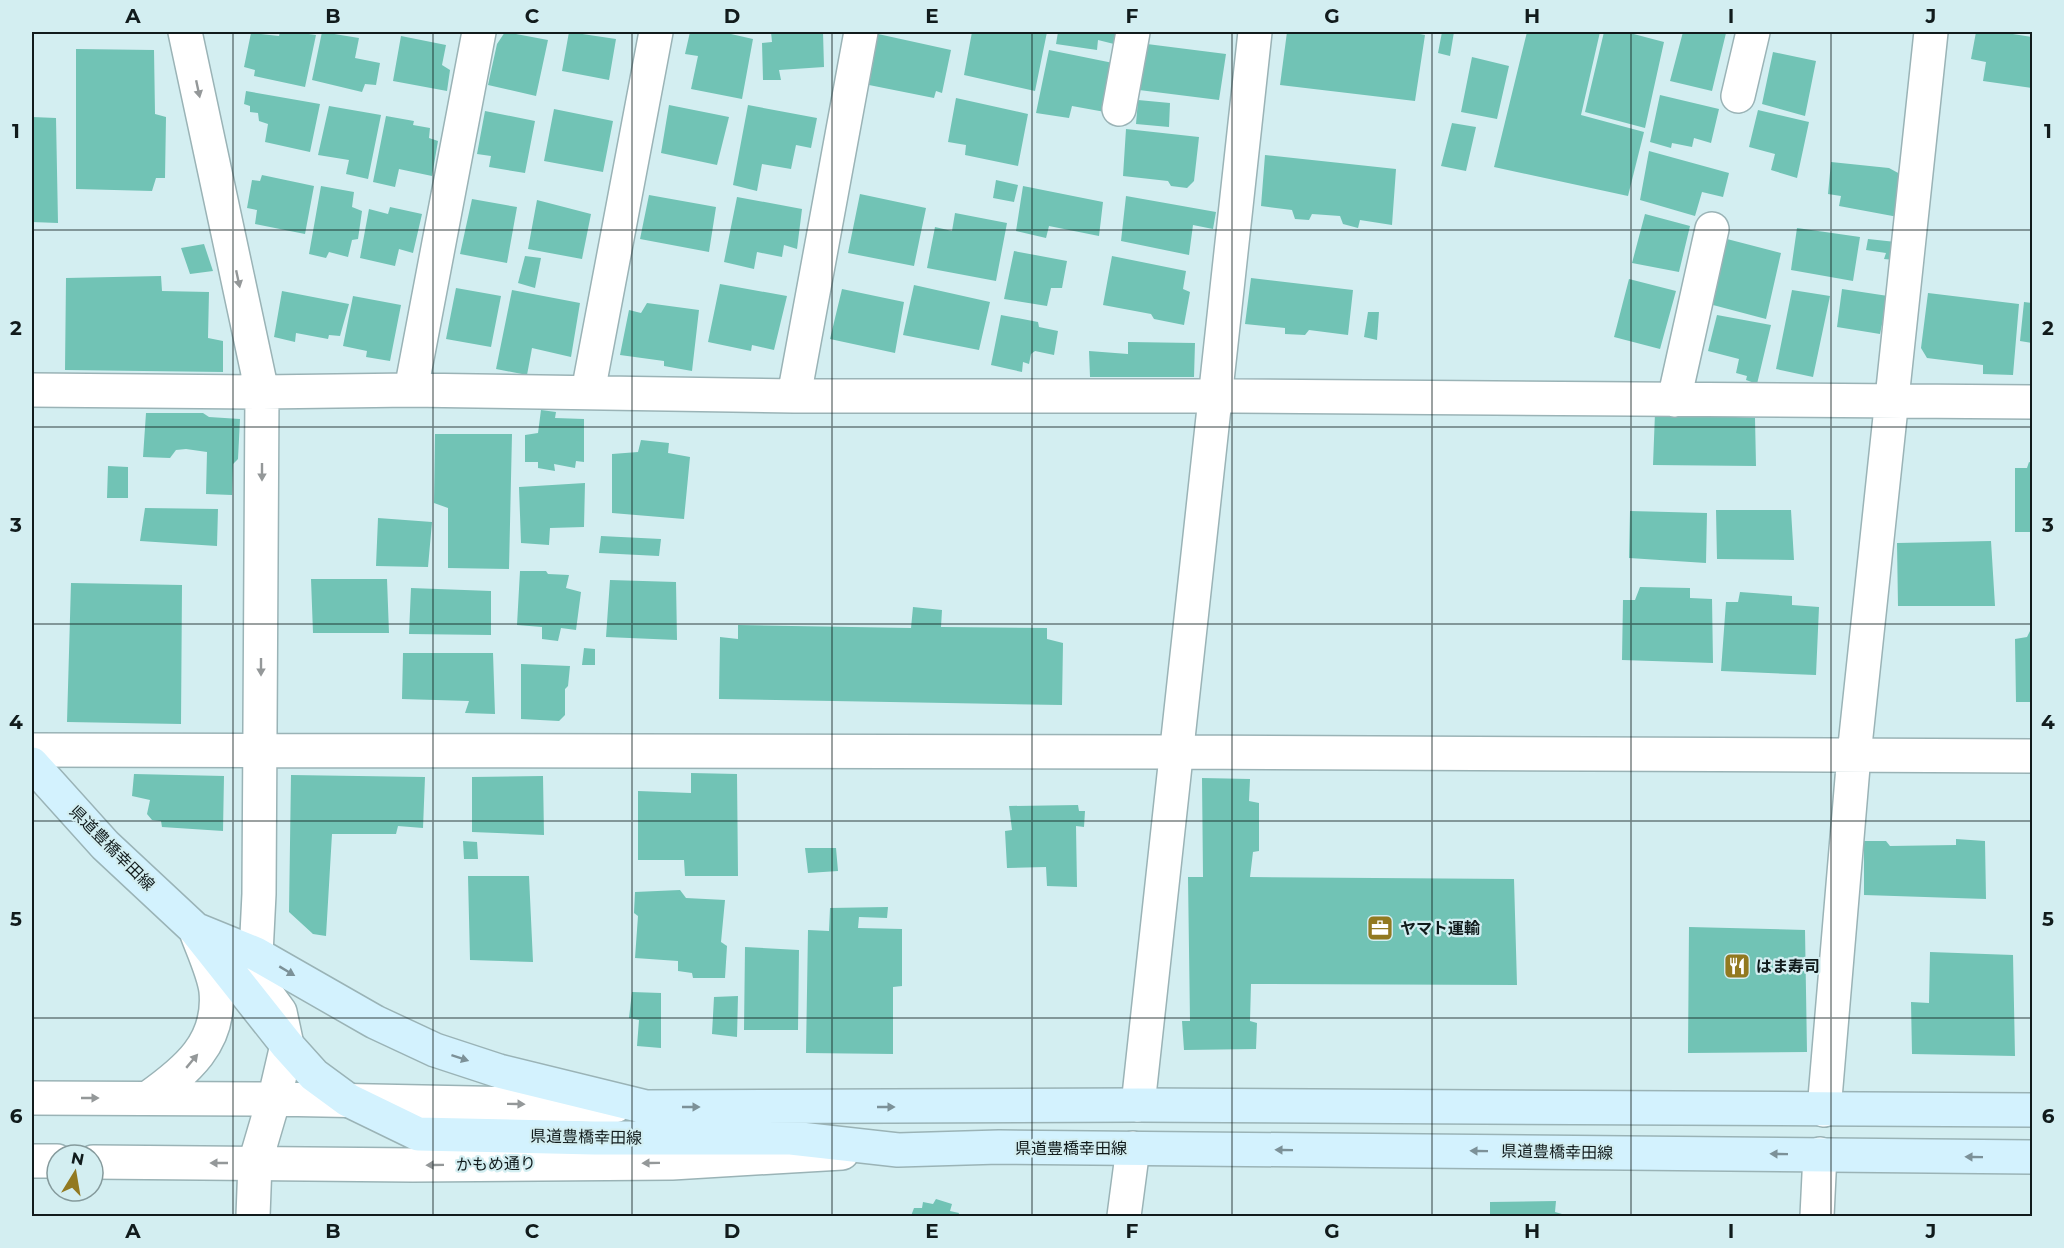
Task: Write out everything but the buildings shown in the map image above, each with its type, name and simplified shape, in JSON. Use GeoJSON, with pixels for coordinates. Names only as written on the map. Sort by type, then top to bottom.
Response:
{"type":"FeatureCollection","features":[{"type":"Feature","properties":{"kind":"main road","name":"県道豊橋幸田線"},"geometry":{"type":"LineString","coordinates":[[32,764],[105,845],[195,929],[287,1045],[314,1075],[348,1100],[418,1134],[594,1138],[791,1138],[898,1150],[999,1147],[2032,1157]]}},
{"type":"Feature","properties":{"kind":"main road","name":"県道豊橋幸田線"},"geometry":{"type":"LineString","coordinates":[[195,929],[256,954],[375,1022],[435,1050],[499,1071],[646,1107],[1138,1105],[2032,1110]]}},
{"type":"Feature","properties":{"kind":"street"},"geometry":{"type":"LineString","coordinates":[[185,32],[262,392],[260,751],[256,954]]}},
{"type":"Feature","properties":{"kind":"street"},"geometry":{"type":"LineString","coordinates":[[411,390],[479,32]]}},
{"type":"Feature","properties":{"kind":"street"},"geometry":{"type":"LineString","coordinates":[[588,392],[656,32]]}},
{"type":"Feature","properties":{"kind":"street"},"geometry":{"type":"LineString","coordinates":[[794,396],[861,32]]}},
{"type":"Feature","properties":{"kind":"street"},"geometry":{"type":"LineString","coordinates":[[1119,109],[1133,32]]}},
{"type":"Feature","properties":{"kind":"street"},"geometry":{"type":"LineString","coordinates":[[1138,1105],[1255,32]]}},
{"type":"Feature","properties":{"kind":"street"},"geometry":{"type":"LineString","coordinates":[[1738,96],[1753,32]]}},
{"type":"Feature","properties":{"kind":"street"},"geometry":{"type":"LineString","coordinates":[[1824,1110],[1854,755],[1931,32]]}},
{"type":"Feature","properties":{"kind":"street"},"geometry":{"type":"LineString","coordinates":[[1674,400],[1712,229]]}},
{"type":"Feature","properties":{"kind":"street"},"geometry":{"type":"LineString","coordinates":[[32,390],[262,392],[411,390],[794,396],[1214,396],[2032,402]]}},
{"type":"Feature","properties":{"kind":"street"},"geometry":{"type":"LineString","coordinates":[[32,750],[2032,756]]}},
{"type":"Feature","properties":{"kind":"street"},"geometry":{"type":"LineString","coordinates":[[147,1098],[180,1075],[203,1048],[215,1020],[216,990],[195,929]]}},
{"type":"Feature","properties":{"kind":"street"},"geometry":{"type":"LineString","coordinates":[[253,1216],[255,1163],[287,1045]]}},
{"type":"Feature","properties":{"kind":"street"},"geometry":{"type":"LineString","coordinates":[[32,1098],[348,1100],[646,1107]]}},
{"type":"Feature","properties":{"kind":"street"},"geometry":{"type":"LineString","coordinates":[[1124,1216],[1133,1148]]}},
{"type":"Feature","properties":{"kind":"street","name":"かもめ通り"},"geometry":{"type":"LineString","coordinates":[[105,1162],[413,1165],[672,1162],[898,1150]]}},
{"type":"Feature","properties":{"kind":"street"},"geometry":{"type":"LineString","coordinates":[[1816,1216],[1820,1154]]}},
{"type":"Feature","properties":{"kind":"place","name":"ヤマト運輸"},"geometry":{"type":"Point","coordinates":[1380,928]}},
{"type":"Feature","properties":{"kind":"place","name":"はま寿司"},"geometry":{"type":"Point","coordinates":[1737,966]}}]}
